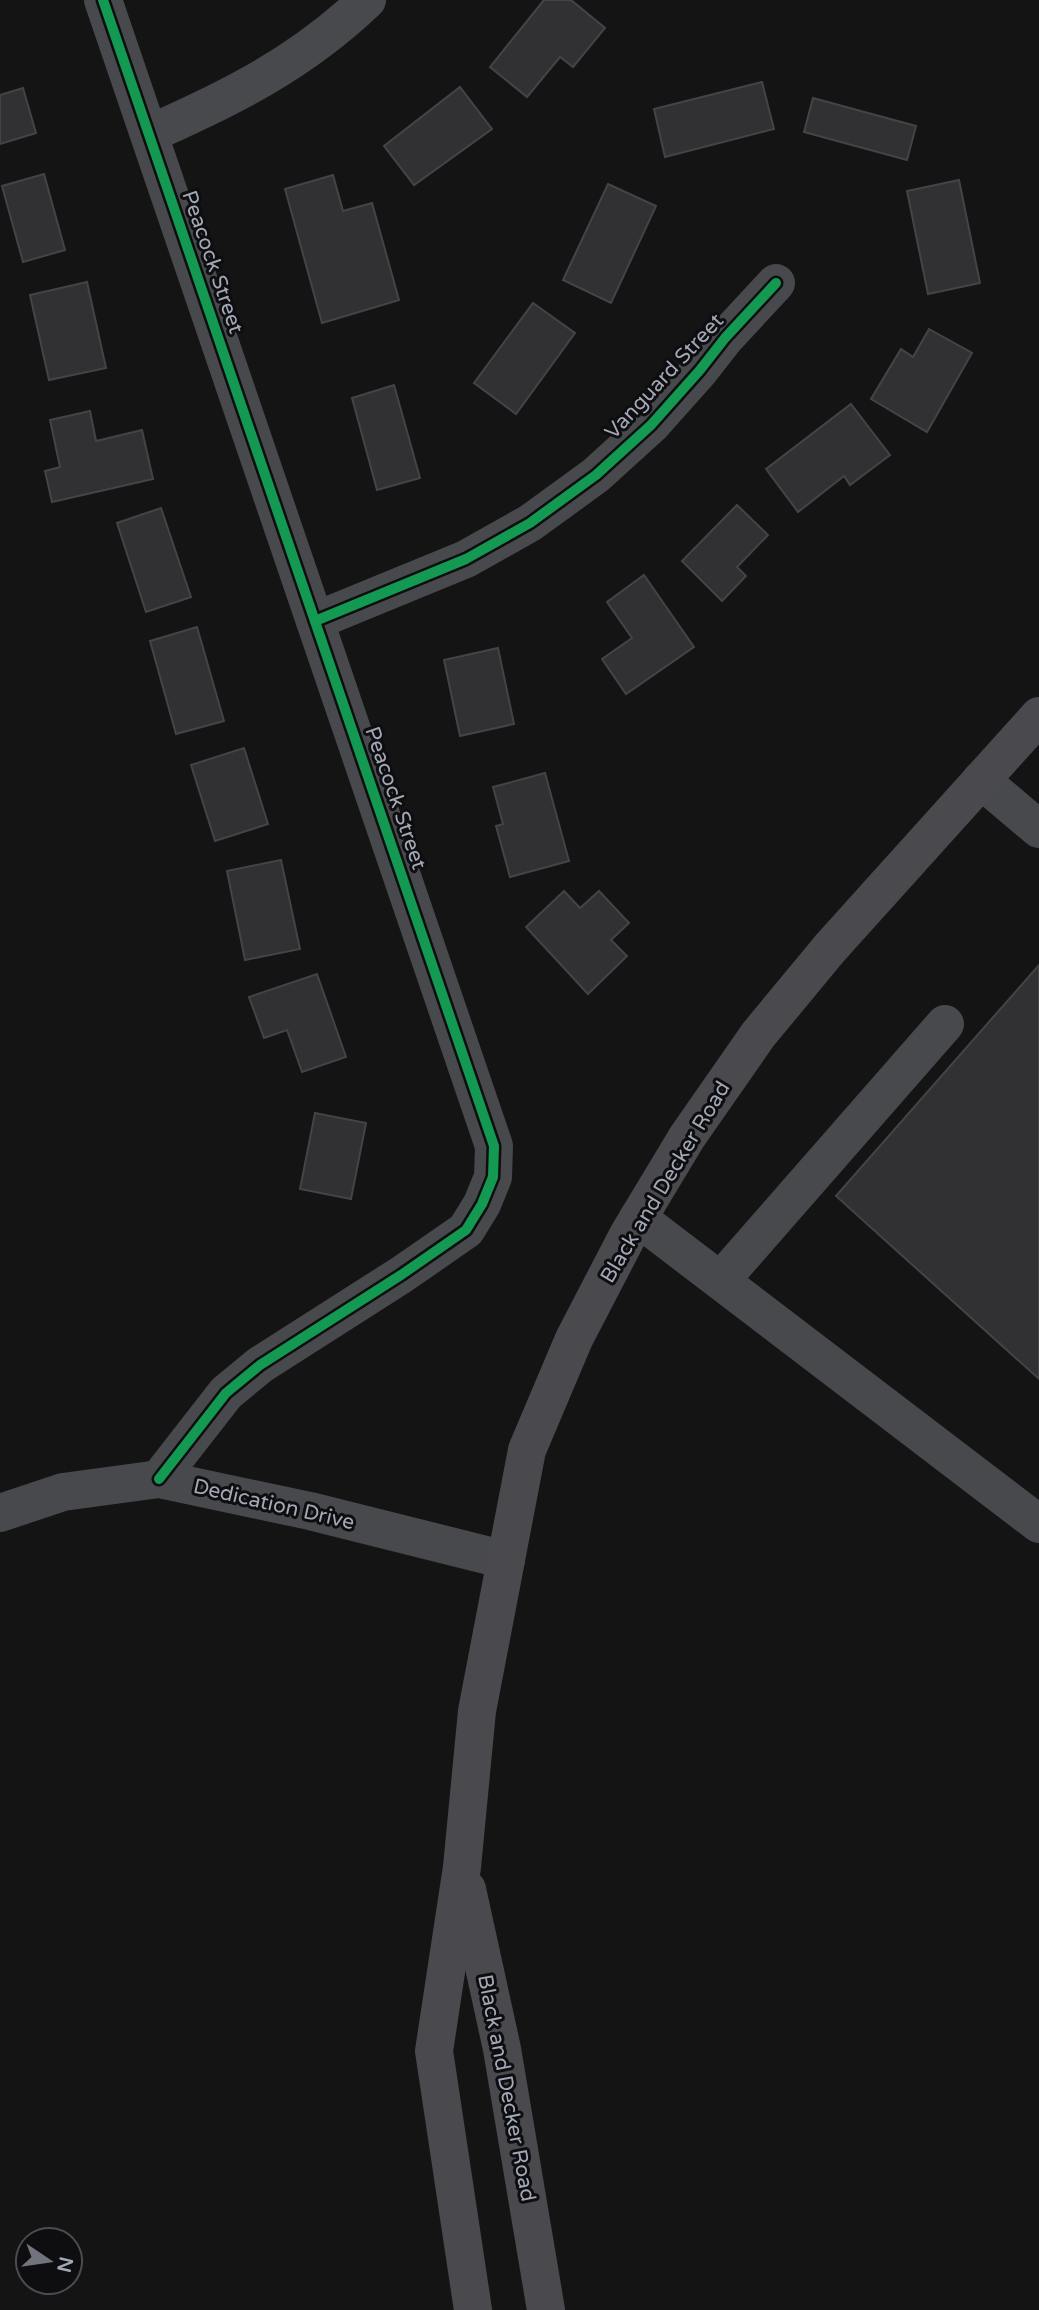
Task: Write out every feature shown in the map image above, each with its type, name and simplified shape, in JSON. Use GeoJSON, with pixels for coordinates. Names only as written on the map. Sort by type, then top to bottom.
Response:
{"type":"FeatureCollection","features":[{"type":"Feature","properties":{"kind":"main road","name":"Black and Decker Road"},"geometry":{"type":"LineString","coordinates":[[473,2310],[434,2052],[462,1867],[477,1711],[527,1450],[574,1339],[638,1217],[687,1137],[758,1035],[831,948],[1039,716]]}},
{"type":"Feature","properties":{"kind":"main road","name":"Black and Decker Road"},"geometry":{"type":"LineString","coordinates":[[462,1867],[502,2049],[546,2310]]}},
{"type":"Feature","properties":{"kind":"street","name":"Peacock Street"},"geometry":{"type":"LineString","coordinates":[[103,0],[494,1146],[493,1177],[482,1204],[466,1230],[260,1365],[226,1393],[159,1479]]}},
{"type":"Feature","properties":{"kind":"street"},"geometry":{"type":"LineString","coordinates":[[149,134],[221,103],[289,63],[345,21],[367,0]]}},
{"type":"Feature","properties":{"kind":"street","name":"Vanguard Street"},"geometry":{"type":"LineString","coordinates":[[315,621],[466,559],[530,523],[596,475],[651,425],[725,338],[776,284]]}},
{"type":"Feature","properties":{"kind":"street"},"geometry":{"type":"LineString","coordinates":[[981,780],[1039,828]]}},
{"type":"Feature","properties":{"kind":"street"},"geometry":{"type":"LineString","coordinates":[[721,1280],[945,1024]]}},
{"type":"Feature","properties":{"kind":"street"},"geometry":{"type":"LineString","coordinates":[[638,1217],[1039,1524]]}},
{"type":"Feature","properties":{"kind":"street","name":"Dedication Drive"},"geometry":{"type":"LineString","coordinates":[[0,1513],[62,1492],[159,1479],[310,1511],[506,1560]]}},
{"type":"Feature","properties":{"kind":"building"},"geometry":{"type":"Polygon","coordinates":[[[544,0],[571,0],[605,28],[573,67],[560,57],[527,97],[490,67],[544,0]]]}},
{"type":"Feature","properties":{"kind":"building"},"geometry":{"type":"Polygon","coordinates":[[[762,82],[774,129],[665,157],[654,109],[762,82]]]}},
{"type":"Feature","properties":{"kind":"building"},"geometry":{"type":"Polygon","coordinates":[[[460,87],[492,129],[414,185],[384,146],[460,87]]]}},
{"type":"Feature","properties":{"kind":"building"},"geometry":{"type":"Polygon","coordinates":[[[23,88],[36,133],[0,144],[0,95],[23,88]]]}},
{"type":"Feature","properties":{"kind":"building"},"geometry":{"type":"Polygon","coordinates":[[[813,98],[916,126],[907,160],[804,132],[813,98]]]}},
{"type":"Feature","properties":{"kind":"building"},"geometry":{"type":"Polygon","coordinates":[[[44,174],[65,250],[23,262],[2,186],[44,174]]]}},
{"type":"Feature","properties":{"kind":"building"},"geometry":{"type":"Polygon","coordinates":[[[333,175],[343,211],[372,203],[399,300],[322,323],[285,189],[333,175]]]}},
{"type":"Feature","properties":{"kind":"building"},"geometry":{"type":"Polygon","coordinates":[[[959,180],[980,283],[928,294],[907,191],[959,180]]]}},
{"type":"Feature","properties":{"kind":"building"},"geometry":{"type":"Polygon","coordinates":[[[608,184],[656,206],[611,303],[563,280],[608,184]]]}},
{"type":"Feature","properties":{"kind":"building"},"geometry":{"type":"Polygon","coordinates":[[[87,282],[106,368],[49,380],[30,295],[87,282]]]}},
{"type":"Feature","properties":{"kind":"building"},"geometry":{"type":"Polygon","coordinates":[[[533,303],[575,333],[516,414],[474,383],[533,303]]]}},
{"type":"Feature","properties":{"kind":"building"},"geometry":{"type":"Polygon","coordinates":[[[929,329],[972,353],[927,432],[871,399],[901,349],[913,357],[929,329]]]}},
{"type":"Feature","properties":{"kind":"building"},"geometry":{"type":"Polygon","coordinates":[[[394,385],[420,478],[377,490],[352,398],[394,385]]]}},
{"type":"Feature","properties":{"kind":"building"},"geometry":{"type":"Polygon","coordinates":[[[851,404],[890,455],[850,485],[844,476],[798,512],[766,469],[851,404]]]}},
{"type":"Feature","properties":{"kind":"building"},"geometry":{"type":"Polygon","coordinates":[[[90,411],[96,441],[142,430],[153,479],[52,502],[45,471],[60,467],[50,420],[90,411]]]}},
{"type":"Feature","properties":{"kind":"building"},"geometry":{"type":"Polygon","coordinates":[[[737,505],[768,535],[737,567],[746,576],[722,601],[682,561],[737,505]]]}},
{"type":"Feature","properties":{"kind":"building"},"geometry":{"type":"Polygon","coordinates":[[[161,508],[191,597],[146,612],[117,523],[161,508]]]}},
{"type":"Feature","properties":{"kind":"building"},"geometry":{"type":"Polygon","coordinates":[[[644,575],[694,647],[626,694],[602,659],[632,638],[607,602],[644,575]]]}},
{"type":"Feature","properties":{"kind":"building"},"geometry":{"type":"Polygon","coordinates":[[[197,627],[224,721],[176,734],[150,641],[197,627]]]}},
{"type":"Feature","properties":{"kind":"building"},"geometry":{"type":"Polygon","coordinates":[[[498,648],[514,724],[460,736],[444,660],[498,648]]]}},
{"type":"Feature","properties":{"kind":"building"},"geometry":{"type":"Polygon","coordinates":[[[244,748],[268,824],[215,841],[191,765],[244,748]]]}},
{"type":"Feature","properties":{"kind":"building"},"geometry":{"type":"Polygon","coordinates":[[[545,773],[569,861],[510,877],[496,826],[503,824],[493,787],[545,773]]]}},
{"type":"Feature","properties":{"kind":"building"},"geometry":{"type":"Polygon","coordinates":[[[281,860],[300,949],[245,960],[227,871],[281,860]]]}},
{"type":"Feature","properties":{"kind":"building"},"geometry":{"type":"Polygon","coordinates":[[[564,891],[580,908],[599,891],[629,923],[611,940],[627,956],[588,994],[526,927],[564,891]]]}},
{"type":"Feature","properties":{"kind":"building"},"geometry":{"type":"Polygon","coordinates":[[[1039,965],[1039,1379],[836,1196],[1039,965]]]}},
{"type":"Feature","properties":{"kind":"building"},"geometry":{"type":"Polygon","coordinates":[[[317,974],[346,1057],[302,1072],[287,1030],[264,1038],[249,997],[317,974]]]}},
{"type":"Feature","properties":{"kind":"building"},"geometry":{"type":"Polygon","coordinates":[[[315,1113],[366,1123],[351,1199],[300,1189],[315,1113]]]}},
{"type":"Feature","properties":{"kind":"cycle path"},"geometry":{"type":"LineString","coordinates":[[103,0],[494,1146],[493,1177],[482,1204],[466,1230],[260,1365],[226,1393],[159,1479]]}},
{"type":"Feature","properties":{"kind":"cycle path"},"geometry":{"type":"LineString","coordinates":[[315,621],[466,559],[530,523],[596,475],[651,425],[776,283]]}}]}
